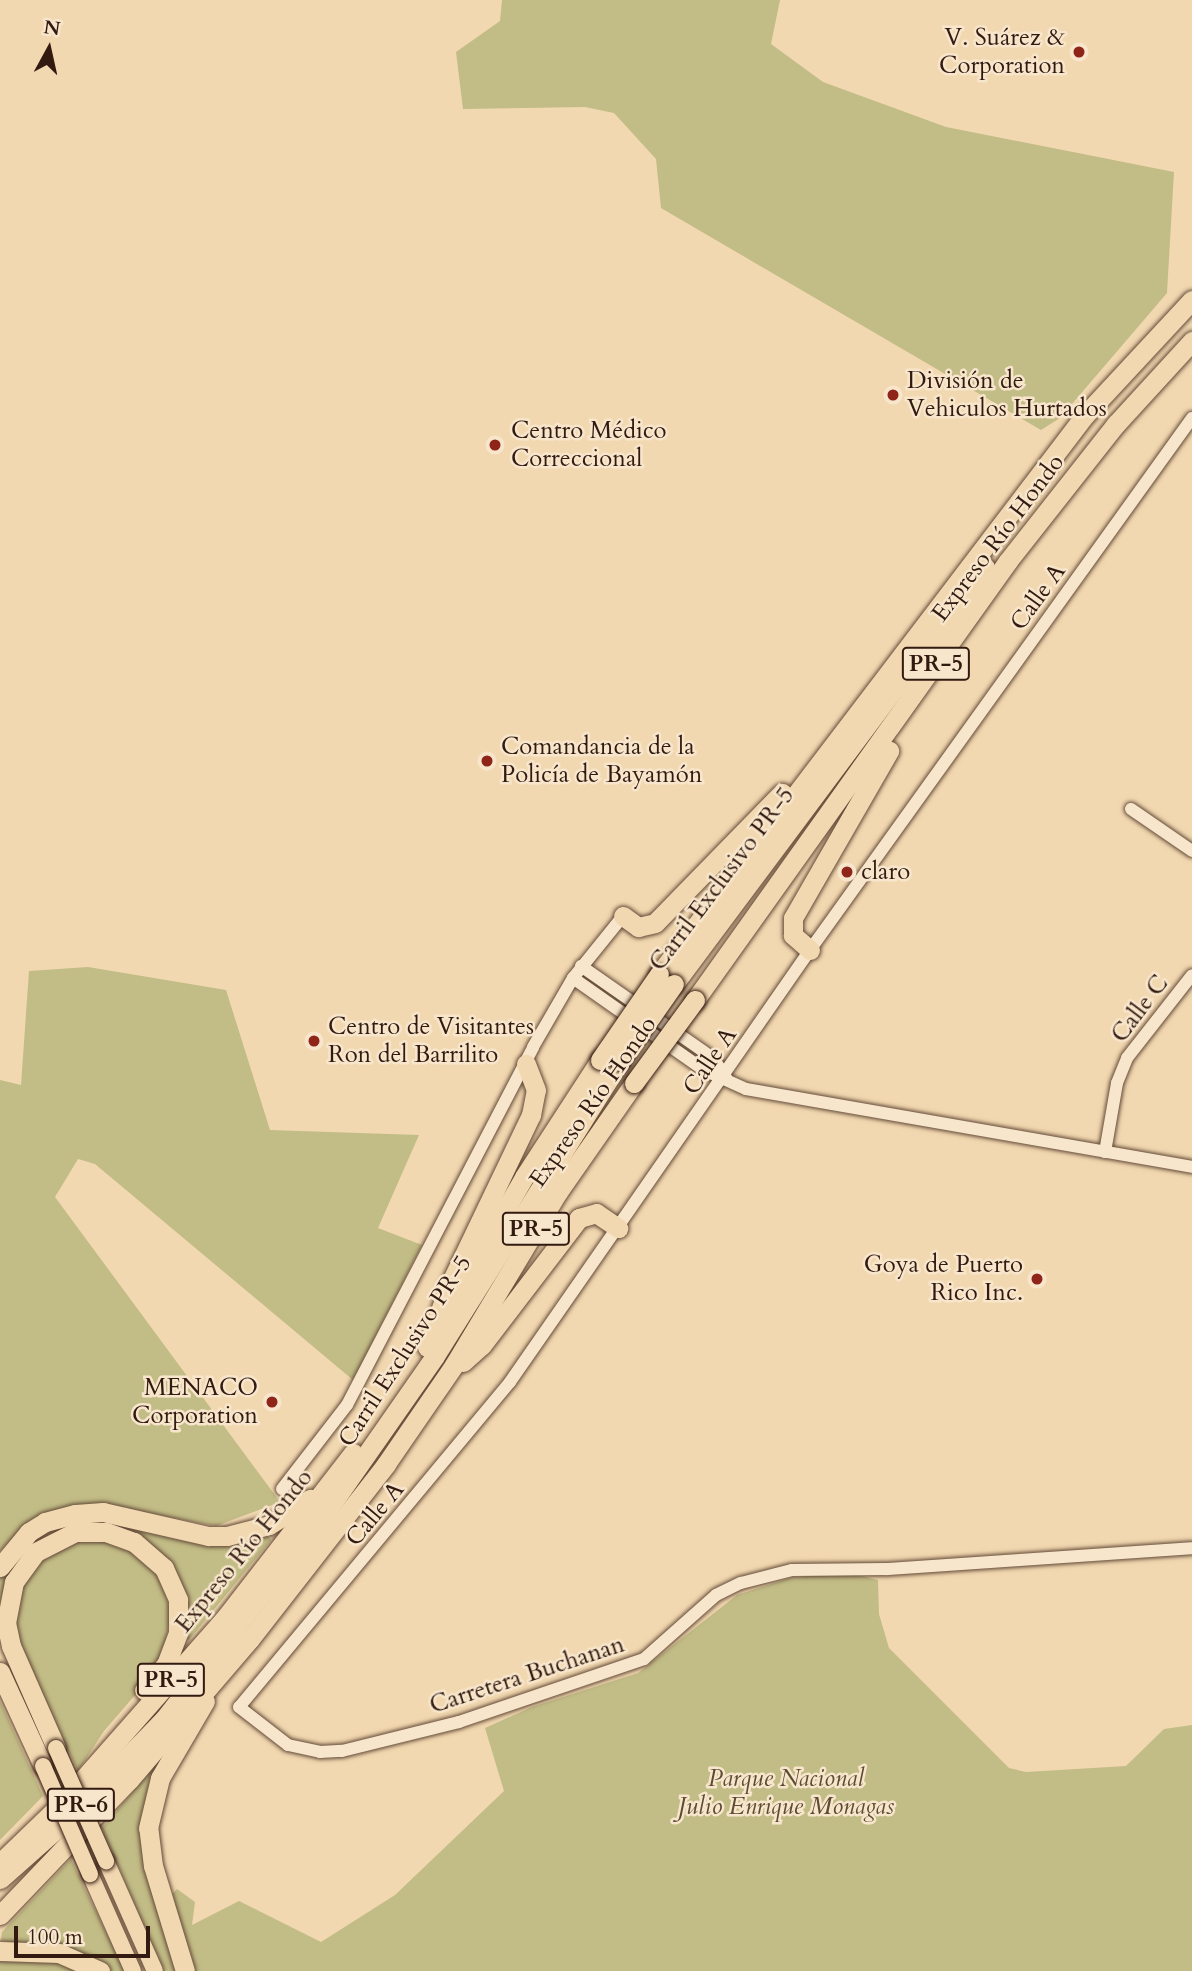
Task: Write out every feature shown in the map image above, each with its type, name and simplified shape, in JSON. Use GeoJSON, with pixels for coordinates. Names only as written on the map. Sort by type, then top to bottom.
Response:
{"type":"FeatureCollection","features":[{"type":"Feature","properties":{"kind":"highway","name":"Expreso Río Hondo"},"geometry":{"type":"LineString","coordinates":[[0,1863],[62,1803],[225,1618],[328,1486],[427,1347],[524,1177],[600,1060],[666,979],[813,768],[1085,415],[1192,300]]}},
{"type":"Feature","properties":{"kind":"highway","name":"Carril Exclusivo PR-5"},"geometry":{"type":"LineString","coordinates":[[0,1879],[79,1807],[164,1719],[329,1508],[428,1366],[620,1061],[666,979],[1091,428],[1192,316]]}},
{"type":"Feature","properties":{"kind":"highway","name":"Expreso Río Hondo"},"geometry":{"type":"LineString","coordinates":[[0,1915],[129,1780],[216,1678],[377,1475],[444,1379],[558,1192],[904,712],[1008,561],[1116,424],[1192,341]]}},
{"type":"Feature","properties":{"kind":"highway"},"geometry":{"type":"LineString","coordinates":[[810,950],[793,935],[793,918],[892,746],[904,712]]}},
{"type":"Feature","properties":{"kind":"highway"},"geometry":{"type":"LineString","coordinates":[[623,916],[638,927],[655,923],[794,781],[813,768]]}},
{"type":"Feature","properties":{"kind":"highway"},"geometry":{"type":"LineString","coordinates":[[427,1347],[438,1311],[534,1107],[536,1090],[526,1064]]}},
{"type":"Feature","properties":{"kind":"highway"},"geometry":{"type":"LineString","coordinates":[[444,1379],[482,1345],[579,1217],[596,1213],[618,1228]]}},
{"type":"Feature","properties":{"kind":"highway"},"geometry":{"type":"LineString","coordinates":[[0,1567],[29,1532],[65,1516],[103,1512],[208,1536],[240,1535],[278,1520],[328,1486]]}},
{"type":"Feature","properties":{"kind":"highway"},"geometry":{"type":"LineString","coordinates":[[56,1748],[11,1646],[6,1623],[10,1592],[28,1561],[47,1545],[75,1532],[113,1533],[145,1548],[166,1570],[178,1600],[178,1633],[166,1664],[109,1731],[62,1803]]}},
{"type":"Feature","properties":{"kind":"highway"},"geometry":{"type":"LineString","coordinates":[[0,1672],[43,1766]]}},
{"type":"Feature","properties":{"kind":"highway"},"geometry":{"type":"LineString","coordinates":[[185,1971],[150,1855],[149,1813],[160,1778],[196,1721],[216,1678]]}},
{"type":"Feature","properties":{"kind":"highway"},"geometry":{"type":"LineString","coordinates":[[0,1951],[60,1953],[100,1971]]}},
{"type":"Feature","properties":{"kind":"main road","name":"PR-6"},"geometry":{"type":"LineString","coordinates":[[56,1748],[155,1971]]}},
{"type":"Feature","properties":{"kind":"main road","name":"PR-6"},"geometry":{"type":"LineString","coordinates":[[43,1766],[133,1971]]}},
{"type":"Feature","properties":{"kind":"street","name":"Calle A"},"geometry":{"type":"LineString","coordinates":[[239,1707],[476,1428],[726,1077],[810,950],[1192,418]]}},
{"type":"Feature","properties":{"kind":"street"},"geometry":{"type":"LineString","coordinates":[[1131,809],[1192,851]]}},
{"type":"Feature","properties":{"kind":"street"},"geometry":{"type":"LineString","coordinates":[[282,1489],[347,1405],[573,978],[623,916]]}},
{"type":"Feature","properties":{"kind":"street"},"geometry":{"type":"LineString","coordinates":[[582,966],[713,1058],[726,1077]]}},
{"type":"Feature","properties":{"kind":"street","name":"Calle C"},"geometry":{"type":"LineString","coordinates":[[1105,1152],[1117,1083],[1128,1058],[1192,975]]}},
{"type":"Feature","properties":{"kind":"street"},"geometry":{"type":"LineString","coordinates":[[573,978],[704,1070],[726,1077],[746,1089],[1192,1167]]}},
{"type":"Feature","properties":{"kind":"street","name":"Carretera Buchanan"},"geometry":{"type":"LineString","coordinates":[[239,1707],[288,1745],[320,1752],[342,1751],[458,1722],[644,1659],[716,1595],[741,1583],[792,1570],[887,1569],[1192,1548]]}},
{"type":"Feature","properties":{"kind":"green space"},"geometry":{"type":"Polygon","coordinates":[[[502,0],[780,0],[771,44],[823,82],[946,127],[1174,172],[1167,293],[1060,418],[1041,430],[661,208],[656,159],[614,113],[585,107],[463,109],[456,52],[500,21],[502,0]]]}},
{"type":"Feature","properties":{"kind":"green space"},"geometry":{"type":"Polygon","coordinates":[[[88,967],[226,990],[270,1130],[419,1135],[378,1228],[422,1245],[353,1380],[95,1164],[78,1159],[55,1197],[280,1502],[216,1526],[116,1507],[20,1531],[0,1551],[0,1080],[21,1085],[29,971],[88,967]]]}},
{"type":"Feature","properties":{"kind":"green space"},"geometry":{"type":"Polygon","coordinates":[[[83,1515],[267,1534],[271,1540],[189,1640],[183,1638],[183,1620],[138,1535],[46,1539],[0,1616],[0,1576],[24,1542],[83,1515]]]}},
{"type":"Feature","properties":{"kind":"green space"},"geometry":{"type":"Polygon","coordinates":[[[74,1540],[116,1541],[159,1571],[171,1614],[161,1665],[104,1731],[78,1771],[12,1629],[14,1598],[38,1559],[74,1540]]]}},
{"type":"Feature","properties":{"kind":"green space","name":"Parque Nacional Julio Enrique Monagas"},"geometry":{"type":"Polygon","coordinates":[[[844,1572],[878,1580],[879,1614],[889,1648],[1009,1768],[1026,1772],[1126,1766],[1164,1729],[1192,1725],[1192,1971],[193,1971],[169,1897],[177,1889],[195,1902],[192,1925],[239,1901],[321,1942],[395,1895],[504,1791],[485,1728],[532,1707],[638,1673],[737,1595],[790,1578],[844,1572]]]}},
{"type":"Feature","properties":{"kind":"green space"},"geometry":{"type":"Polygon","coordinates":[[[0,1701],[43,1796],[0,1840],[0,1701]]]}},
{"type":"Feature","properties":{"kind":"green space"},"geometry":{"type":"Polygon","coordinates":[[[160,1760],[146,1805],[180,1971],[163,1971],[102,1828],[160,1760]]]}},
{"type":"Feature","properties":{"kind":"green space"},"geometry":{"type":"Polygon","coordinates":[[[71,1859],[125,1971],[109,1971],[1,1940],[2,1932],[71,1859]]]}},
{"type":"Feature","properties":{"kind":"green space"},"geometry":{"type":"Polygon","coordinates":[[[27,1959],[71,1962],[86,1971],[0,1971],[0,1961],[27,1959]]]}},
{"type":"Feature","properties":{"kind":"place","name":"V. Suárez & Corporation"},"geometry":{"type":"Point","coordinates":[1079,52]}},
{"type":"Feature","properties":{"kind":"place","name":"División de Vehiculos Hurtados"},"geometry":{"type":"Point","coordinates":[893,395]}},
{"type":"Feature","properties":{"kind":"place","name":"Centro Médico Correccional"},"geometry":{"type":"Point","coordinates":[495,445]}},
{"type":"Feature","properties":{"kind":"place","name":"Comandancia de la Policía de Bayamón"},"geometry":{"type":"Point","coordinates":[487,761]}},
{"type":"Feature","properties":{"kind":"place","name":"claro"},"geometry":{"type":"Point","coordinates":[847,872]}},
{"type":"Feature","properties":{"kind":"place","name":"Centro de Visitantes Ron del Barrilito"},"geometry":{"type":"Point","coordinates":[314,1041]}},
{"type":"Feature","properties":{"kind":"place","name":"Goya de Puerto Rico Inc."},"geometry":{"type":"Point","coordinates":[1037,1279]}},
{"type":"Feature","properties":{"kind":"place","name":"MENACO Corporation"},"geometry":{"type":"Point","coordinates":[272,1402]}}]}
